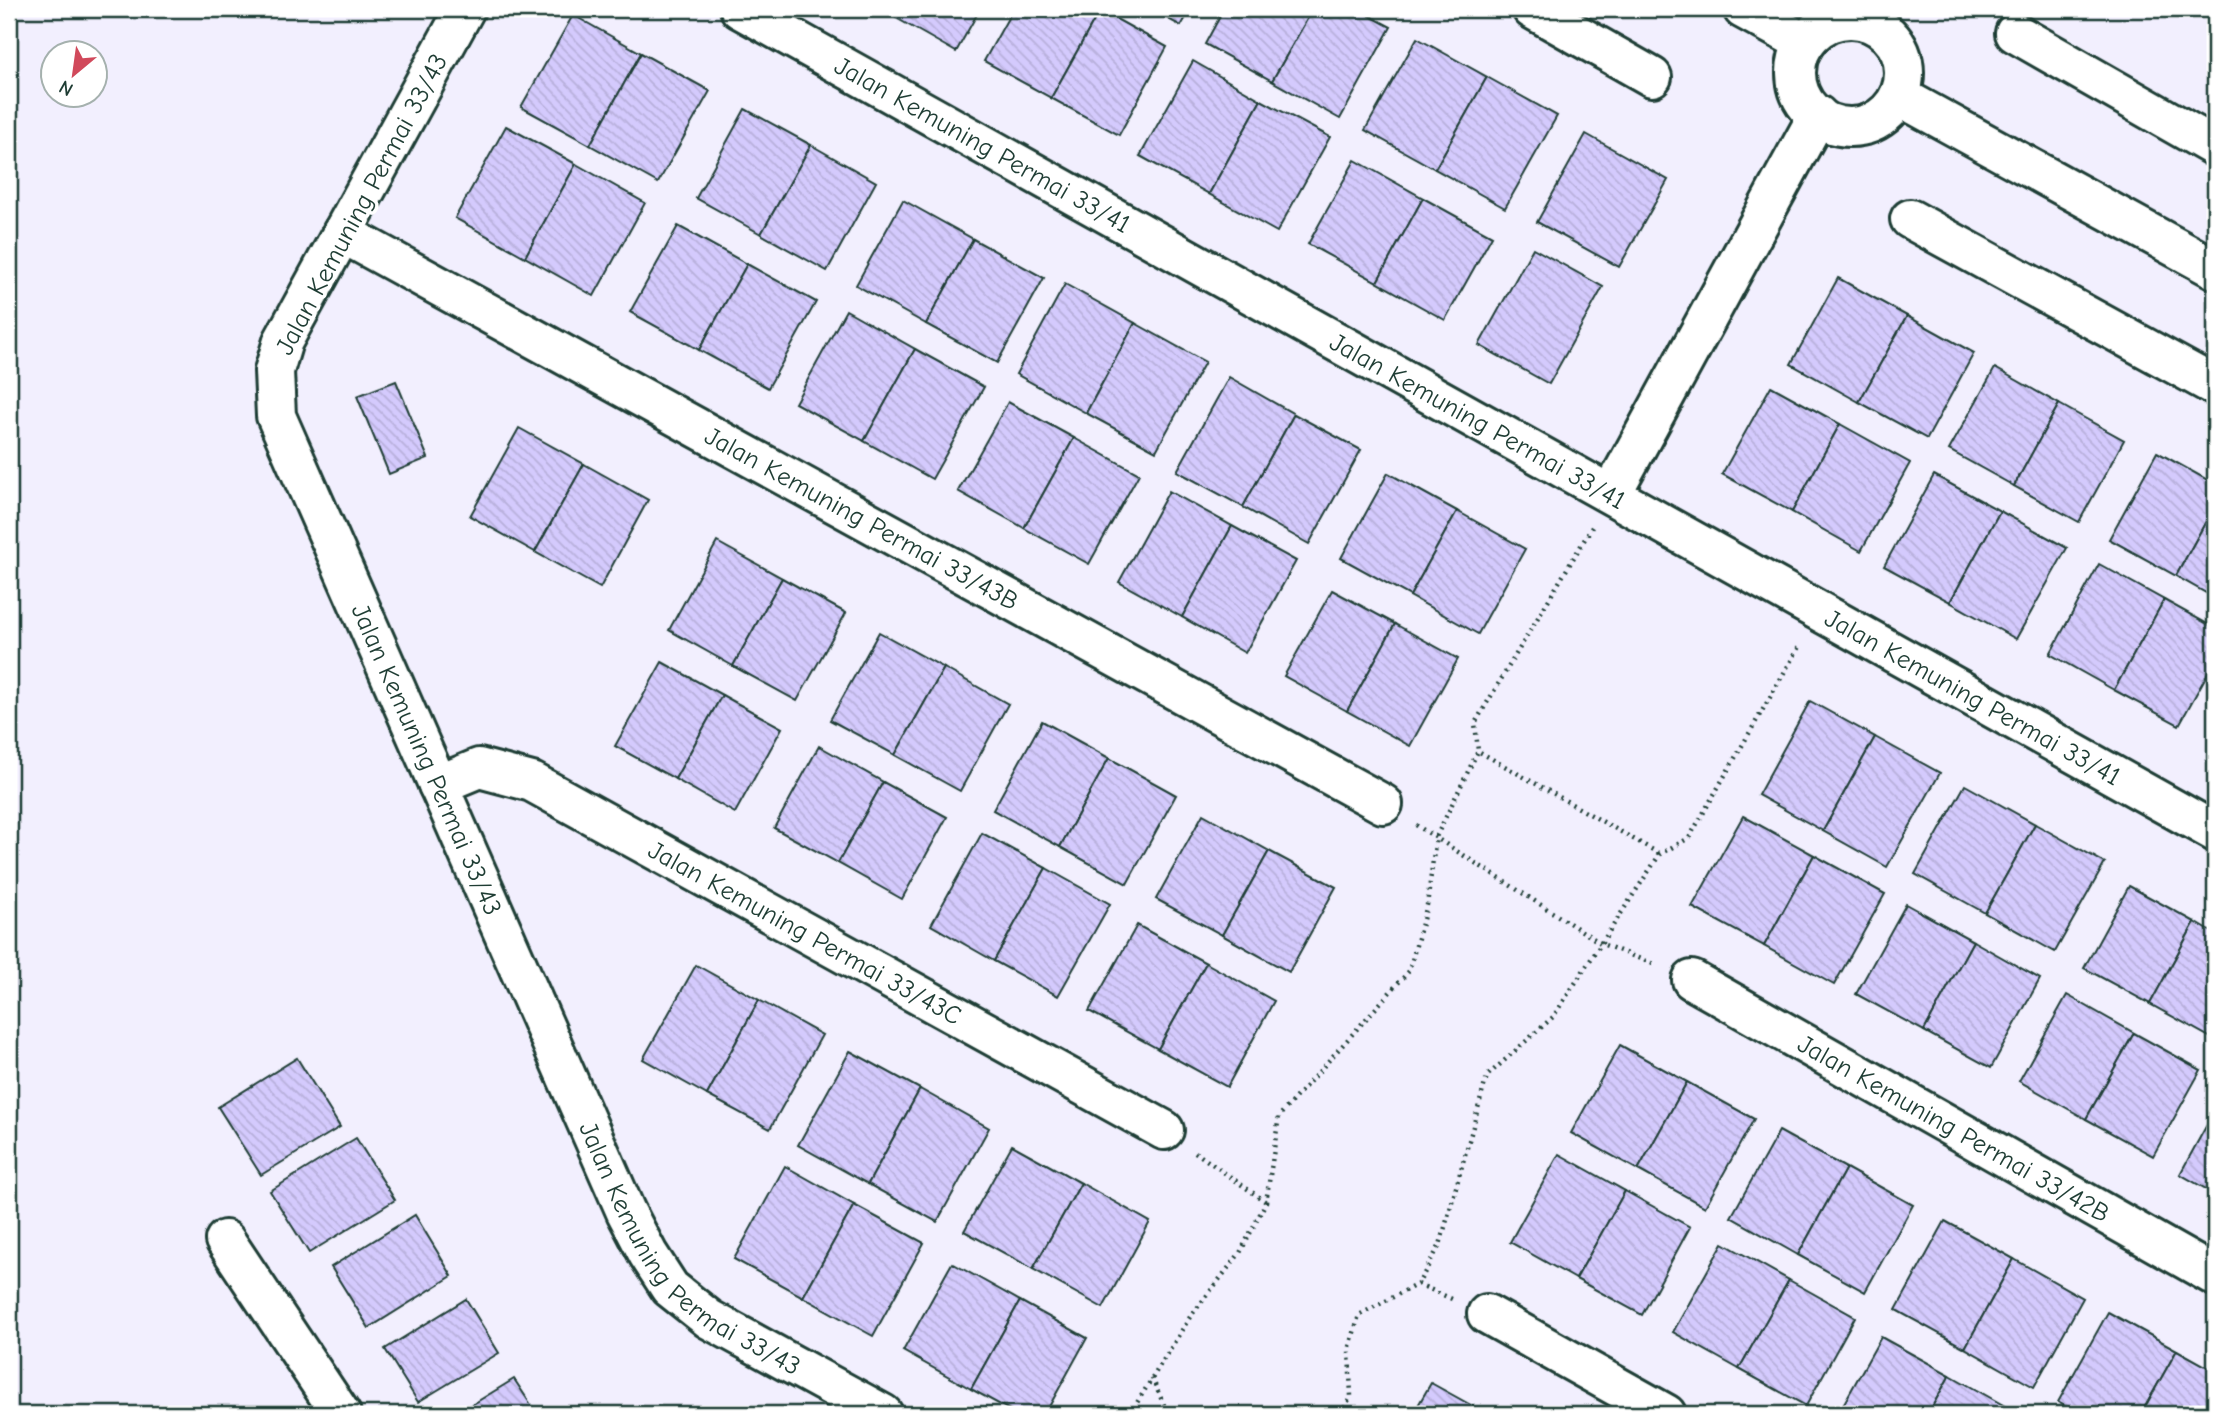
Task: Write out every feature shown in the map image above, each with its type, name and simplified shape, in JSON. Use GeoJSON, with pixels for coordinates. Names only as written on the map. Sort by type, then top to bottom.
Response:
{"type":"FeatureCollection","features":[{"type":"Feature","properties":{"kind":"street","name":"Jalan Kemuning Permai 33/43"},"geometry":{"type":"LineString","coordinates":[[465,9],[283,341],[274,371],[276,416],[626,1212],[648,1254],[670,1288],[709,1320],[883,1414]]}},
{"type":"Feature","properties":{"kind":"street","name":"Jalan Kemuning Permai 33/41"},"geometry":{"type":"LineString","coordinates":[[740,9],[1612,493],[2215,832]]}},
{"type":"Feature","properties":{"kind":"street"},"geometry":{"type":"LineString","coordinates":[[1532,9],[1652,78]]}},
{"type":"Feature","properties":{"kind":"street"},"geometry":{"type":"LineString","coordinates":[[1743,9],[1805,43]]}},
{"type":"Feature","properties":{"kind":"street"},"geometry":{"type":"LineString","coordinates":[[1872,15],[1896,44],[1904,70],[1899,96],[1890,109],[1863,125],[1832,123],[1818,116],[1799,90],[1798,58],[1805,43],[1817,29],[1833,21],[1872,15]]}},
{"type":"Feature","properties":{"kind":"street"},"geometry":{"type":"LineString","coordinates":[[2015,33],[2215,147]]}},
{"type":"Feature","properties":{"kind":"street"},"geometry":{"type":"LineString","coordinates":[[1899,96],[2215,268]]}},
{"type":"Feature","properties":{"kind":"street"},"geometry":{"type":"LineString","coordinates":[[1612,493],[1818,116]]}},
{"type":"Feature","properties":{"kind":"street"},"geometry":{"type":"LineString","coordinates":[[1910,219],[2215,386]]}},
{"type":"Feature","properties":{"kind":"street","name":"Jalan Kemuning Permai 33/43B"},"geometry":{"type":"LineString","coordinates":[[342,233],[1383,804]]}},
{"type":"Feature","properties":{"kind":"street","name":"Jalan Kemuning Permai 33/43C"},"geometry":{"type":"LineString","coordinates":[[438,785],[479,768],[532,782],[1164,1130]]}},
{"type":"Feature","properties":{"kind":"street","name":"Jalan Kemuning Permai 33/42B"},"geometry":{"type":"LineString","coordinates":[[1692,980],[2215,1276]]}},
{"type":"Feature","properties":{"kind":"street"},"geometry":{"type":"LineString","coordinates":[[225,1240],[341,1414]]}},
{"type":"Feature","properties":{"kind":"street"},"geometry":{"type":"LineString","coordinates":[[1487,1314],[1666,1414]]}},
{"type":"Feature","properties":{"kind":"path"},"geometry":{"type":"LineString","coordinates":[[1130,1414],[1190,1317],[1240,1252],[1266,1202],[1279,1116],[1409,971],[1427,905],[1436,837],[1478,751],[1475,723],[1612,493]]}},
{"type":"Feature","properties":{"kind":"path"},"geometry":{"type":"LineString","coordinates":[[1341,1414],[1351,1396],[1349,1350],[1359,1315],[1418,1284],[1440,1245],[1487,1076],[1553,1017],[1660,853],[1689,838],[1820,610]]}},
{"type":"Feature","properties":{"kind":"path"},"geometry":{"type":"LineString","coordinates":[[1478,751],[1660,853]]}},
{"type":"Feature","properties":{"kind":"path"},"geometry":{"type":"LineString","coordinates":[[1383,804],[1602,944],[1692,980]]}},
{"type":"Feature","properties":{"kind":"path"},"geometry":{"type":"LineString","coordinates":[[1164,1130],[1266,1202]]}},
{"type":"Feature","properties":{"kind":"path"},"geometry":{"type":"LineString","coordinates":[[1152,1378],[1168,1414]]}},
{"type":"Feature","properties":{"kind":"building"},"geometry":{"type":"Polygon","coordinates":[[[892,9],[980,9],[956,52],[889,14],[892,9]]]}},
{"type":"Feature","properties":{"kind":"building"},"geometry":{"type":"Polygon","coordinates":[[[1013,9],[1100,10],[1051,98],[984,61],[1013,9]]]}},
{"type":"Feature","properties":{"kind":"building"},"geometry":{"type":"Polygon","coordinates":[[[1150,9],[1191,9],[1181,26],[1150,9]]]}},
{"type":"Feature","properties":{"kind":"building"},"geometry":{"type":"Polygon","coordinates":[[[1224,9],[1313,9],[1272,81],[1205,44],[1224,9]]]}},
{"type":"Feature","properties":{"kind":"building"},"geometry":{"type":"Polygon","coordinates":[[[1313,9],[1357,9],[1391,27],[1340,119],[1272,81],[1313,9]]]}},
{"type":"Feature","properties":{"kind":"building"},"geometry":{"type":"Polygon","coordinates":[[[1100,10],[1167,47],[1119,135],[1051,98],[1100,10]]]}},
{"type":"Feature","properties":{"kind":"building"},"geometry":{"type":"Polygon","coordinates":[[[573,15],[641,53],[590,145],[521,107],[573,15]]]}},
{"type":"Feature","properties":{"kind":"building"},"geometry":{"type":"Polygon","coordinates":[[[1417,38],[1487,77],[1435,169],[1365,130],[1417,38]]]}},
{"type":"Feature","properties":{"kind":"building"},"geometry":{"type":"Polygon","coordinates":[[[641,53],[710,91],[658,183],[590,145],[641,53]]]}},
{"type":"Feature","properties":{"kind":"building"},"geometry":{"type":"Polygon","coordinates":[[[1193,61],[1261,100],[1209,194],[1140,156],[1193,61]]]}},
{"type":"Feature","properties":{"kind":"building"},"geometry":{"type":"Polygon","coordinates":[[[1487,77],[1557,116],[1505,208],[1435,169],[1487,77]]]}},
{"type":"Feature","properties":{"kind":"building"},"geometry":{"type":"Polygon","coordinates":[[[1261,100],[1330,137],[1277,232],[1209,194],[1261,100]]]}},
{"type":"Feature","properties":{"kind":"building"},"geometry":{"type":"Polygon","coordinates":[[[745,109],[811,145],[761,234],[696,198],[745,109]]]}},
{"type":"Feature","properties":{"kind":"building"},"geometry":{"type":"Polygon","coordinates":[[[506,126],[576,164],[525,257],[455,218],[506,126]]]}},
{"type":"Feature","properties":{"kind":"building"},"geometry":{"type":"Polygon","coordinates":[[[1586,134],[1668,180],[1619,267],[1537,222],[1586,134]]]}},
{"type":"Feature","properties":{"kind":"building"},"geometry":{"type":"Polygon","coordinates":[[[811,145],[876,182],[827,271],[761,234],[811,145]]]}},
{"type":"Feature","properties":{"kind":"building"},"geometry":{"type":"Polygon","coordinates":[[[1355,160],[1423,198],[1377,282],[1308,244],[1355,160]]]}},
{"type":"Feature","properties":{"kind":"building"},"geometry":{"type":"Polygon","coordinates":[[[576,164],[645,203],[594,296],[525,257],[576,164]]]}},
{"type":"Feature","properties":{"kind":"building"},"geometry":{"type":"Polygon","coordinates":[[[1423,198],[1492,236],[1445,320],[1377,282],[1423,198]]]}},
{"type":"Feature","properties":{"kind":"building"},"geometry":{"type":"Polygon","coordinates":[[[903,200],[973,239],[926,324],[856,285],[903,200]]]}},
{"type":"Feature","properties":{"kind":"building"},"geometry":{"type":"Polygon","coordinates":[[[678,226],[747,264],[699,350],[630,312],[678,226]]]}},
{"type":"Feature","properties":{"kind":"building"},"geometry":{"type":"Polygon","coordinates":[[[973,239],[1044,278],[997,363],[926,324],[973,239]]]}},
{"type":"Feature","properties":{"kind":"building"},"geometry":{"type":"Polygon","coordinates":[[[1533,248],[1603,287],[1549,384],[1479,345],[1533,248]]]}},
{"type":"Feature","properties":{"kind":"building"},"geometry":{"type":"Polygon","coordinates":[[[747,264],[816,302],[768,388],[699,350],[747,264]]]}},
{"type":"Feature","properties":{"kind":"building"},"geometry":{"type":"Polygon","coordinates":[[[1838,278],[1907,316],[1859,402],[1791,364],[1838,278]]]}},
{"type":"Feature","properties":{"kind":"building"},"geometry":{"type":"Polygon","coordinates":[[[1065,284],[1135,323],[1086,413],[1016,374],[1065,284]]]}},
{"type":"Feature","properties":{"kind":"building"},"geometry":{"type":"Polygon","coordinates":[[[846,310],[915,349],[864,441],[795,403],[846,310]]]}},
{"type":"Feature","properties":{"kind":"building"},"geometry":{"type":"Polygon","coordinates":[[[1907,316],[1974,353],[1927,439],[1859,402],[1907,316]]]}},
{"type":"Feature","properties":{"kind":"building"},"geometry":{"type":"Polygon","coordinates":[[[1135,323],[1205,362],[1156,451],[1086,413],[1135,323]]]}},
{"type":"Feature","properties":{"kind":"building"},"geometry":{"type":"Polygon","coordinates":[[[915,349],[984,387],[932,479],[864,441],[915,349]]]}},
{"type":"Feature","properties":{"kind":"building"},"geometry":{"type":"Polygon","coordinates":[[[1995,368],[2059,404],[2014,486],[1949,450],[1995,368]]]}},
{"type":"Feature","properties":{"kind":"building"},"geometry":{"type":"Polygon","coordinates":[[[1229,377],[1294,414],[1243,507],[1177,471],[1229,377]]]}},
{"type":"Feature","properties":{"kind":"building"},"geometry":{"type":"Polygon","coordinates":[[[396,381],[428,458],[389,474],[357,396],[396,381]]]}},
{"type":"Feature","properties":{"kind":"building"},"geometry":{"type":"Polygon","coordinates":[[[1771,386],[1840,424],[1792,512],[1722,474],[1771,386]]]}},
{"type":"Feature","properties":{"kind":"building"},"geometry":{"type":"Polygon","coordinates":[[[1008,402],[1074,438],[1024,528],[958,491],[1008,402]]]}},
{"type":"Feature","properties":{"kind":"building"},"geometry":{"type":"Polygon","coordinates":[[[2059,404],[2124,440],[2079,522],[2014,486],[2059,404]]]}},
{"type":"Feature","properties":{"kind":"building"},"geometry":{"type":"Polygon","coordinates":[[[1294,414],[1361,450],[1309,544],[1243,507],[1294,414]]]}},
{"type":"Feature","properties":{"kind":"building"},"geometry":{"type":"Polygon","coordinates":[[[1840,424],[1910,463],[1861,551],[1792,512],[1840,424]]]}},
{"type":"Feature","properties":{"kind":"building"},"geometry":{"type":"Polygon","coordinates":[[[519,428],[584,464],[535,552],[470,516],[519,428]]]}},
{"type":"Feature","properties":{"kind":"building"},"geometry":{"type":"Polygon","coordinates":[[[1074,438],[1139,474],[1089,564],[1024,528],[1074,438]]]}},
{"type":"Feature","properties":{"kind":"building"},"geometry":{"type":"Polygon","coordinates":[[[2157,452],[2215,484],[2215,505],[2176,576],[2109,539],[2157,452]]]}},
{"type":"Feature","properties":{"kind":"building"},"geometry":{"type":"Polygon","coordinates":[[[584,464],[648,500],[600,588],[535,552],[584,464]]]}},
{"type":"Feature","properties":{"kind":"building"},"geometry":{"type":"Polygon","coordinates":[[[1388,473],[1457,511],[1410,596],[1341,558],[1388,473]]]}},
{"type":"Feature","properties":{"kind":"building"},"geometry":{"type":"Polygon","coordinates":[[[1934,475],[2000,511],[1950,602],[1884,566],[1934,475]]]}},
{"type":"Feature","properties":{"kind":"building"},"geometry":{"type":"Polygon","coordinates":[[[1169,491],[1232,526],[1182,617],[1119,582],[1169,491]]]}},
{"type":"Feature","properties":{"kind":"building"},"geometry":{"type":"Polygon","coordinates":[[[2215,505],[2215,598],[2176,576],[2215,505]]]}},
{"type":"Feature","properties":{"kind":"building"},"geometry":{"type":"Polygon","coordinates":[[[1457,511],[1525,549],[1478,634],[1410,596],[1457,511]]]}},
{"type":"Feature","properties":{"kind":"building"},"geometry":{"type":"Polygon","coordinates":[[[2000,511],[2067,548],[2016,639],[1950,602],[2000,511]]]}},
{"type":"Feature","properties":{"kind":"building"},"geometry":{"type":"Polygon","coordinates":[[[1232,526],[1296,561],[1245,653],[1182,617],[1232,526]]]}},
{"type":"Feature","properties":{"kind":"building"},"geometry":{"type":"Polygon","coordinates":[[[717,542],[782,578],[733,666],[669,630],[717,542]]]}},
{"type":"Feature","properties":{"kind":"building"},"geometry":{"type":"Polygon","coordinates":[[[2099,564],[2164,600],[2114,690],[2050,654],[2099,564]]]}},
{"type":"Feature","properties":{"kind":"building"},"geometry":{"type":"Polygon","coordinates":[[[782,578],[846,613],[797,701],[733,666],[782,578]]]}},
{"type":"Feature","properties":{"kind":"building"},"geometry":{"type":"Polygon","coordinates":[[[1332,590],[1395,624],[1347,711],[1284,676],[1332,590]]]}},
{"type":"Feature","properties":{"kind":"building"},"geometry":{"type":"Polygon","coordinates":[[[2164,600],[2215,628],[2215,660],[2179,725],[2114,690],[2164,600]]]}},
{"type":"Feature","properties":{"kind":"building"},"geometry":{"type":"Polygon","coordinates":[[[1395,624],[1458,659],[1410,746],[1347,711],[1395,624]]]}},
{"type":"Feature","properties":{"kind":"building"},"geometry":{"type":"Polygon","coordinates":[[[879,632],[944,668],[895,755],[830,720],[879,632]]]}},
{"type":"Feature","properties":{"kind":"building"},"geometry":{"type":"Polygon","coordinates":[[[662,662],[722,695],[675,779],[615,746],[662,662]]]}},
{"type":"Feature","properties":{"kind":"building"},"geometry":{"type":"Polygon","coordinates":[[[944,668],[1008,704],[960,791],[895,755],[944,668]]]}},
{"type":"Feature","properties":{"kind":"building"},"geometry":{"type":"Polygon","coordinates":[[[722,695],[782,728],[735,813],[675,779],[722,695]]]}},
{"type":"Feature","properties":{"kind":"building"},"geometry":{"type":"Polygon","coordinates":[[[1810,701],[1875,737],[1823,831],[1758,795],[1810,701]]]}},
{"type":"Feature","properties":{"kind":"building"},"geometry":{"type":"Polygon","coordinates":[[[1042,721],[1109,758],[1060,847],[993,810],[1042,721]]]}},
{"type":"Feature","properties":{"kind":"building"},"geometry":{"type":"Polygon","coordinates":[[[1875,737],[1940,773],[1887,867],[1823,831],[1875,737]]]}},
{"type":"Feature","properties":{"kind":"building"},"geometry":{"type":"Polygon","coordinates":[[[819,746],[883,782],[838,863],[774,828],[819,746]]]}},
{"type":"Feature","properties":{"kind":"building"},"geometry":{"type":"Polygon","coordinates":[[[1109,758],[1176,795],[1127,884],[1060,847],[1109,758]]]}},
{"type":"Feature","properties":{"kind":"building"},"geometry":{"type":"Polygon","coordinates":[[[883,782],[947,817],[902,899],[838,863],[883,782]]]}},
{"type":"Feature","properties":{"kind":"building"},"geometry":{"type":"Polygon","coordinates":[[[1965,785],[2035,824],[1985,913],[1915,874],[1965,785]]]}},
{"type":"Feature","properties":{"kind":"building"},"geometry":{"type":"Polygon","coordinates":[[[1203,814],[1269,851],[1222,935],[1156,899],[1203,814]]]}},
{"type":"Feature","properties":{"kind":"building"},"geometry":{"type":"Polygon","coordinates":[[[1743,816],[1814,855],[1764,946],[1692,907],[1743,816]]]}},
{"type":"Feature","properties":{"kind":"building"},"geometry":{"type":"Polygon","coordinates":[[[2035,824],[2105,863],[2055,952],[1985,913],[2035,824]]]}},
{"type":"Feature","properties":{"kind":"building"},"geometry":{"type":"Polygon","coordinates":[[[982,833],[1046,868],[994,961],[931,925],[982,833]]]}},
{"type":"Feature","properties":{"kind":"building"},"geometry":{"type":"Polygon","coordinates":[[[1269,851],[1336,887],[1289,972],[1222,935],[1269,851]]]}},
{"type":"Feature","properties":{"kind":"building"},"geometry":{"type":"Polygon","coordinates":[[[1814,855],[1885,894],[1834,985],[1764,946],[1814,855]]]}},
{"type":"Feature","properties":{"kind":"building"},"geometry":{"type":"Polygon","coordinates":[[[1046,868],[1110,904],[1058,996],[994,961],[1046,868]]]}},
{"type":"Feature","properties":{"kind":"building"},"geometry":{"type":"Polygon","coordinates":[[[2129,886],[2195,922],[2150,1004],[2084,968],[2129,886]]]}},
{"type":"Feature","properties":{"kind":"building"},"geometry":{"type":"Polygon","coordinates":[[[1906,904],[1973,941],[1924,1031],[1856,994],[1906,904]]]}},
{"type":"Feature","properties":{"kind":"building"},"geometry":{"type":"Polygon","coordinates":[[[2195,922],[2215,934],[2215,1040],[2150,1004],[2195,922]]]}},
{"type":"Feature","properties":{"kind":"building"},"geometry":{"type":"Polygon","coordinates":[[[1137,925],[1206,963],[1158,1049],[1089,1011],[1137,925]]]}},
{"type":"Feature","properties":{"kind":"building"},"geometry":{"type":"Polygon","coordinates":[[[1973,941],[2040,979],[1991,1068],[1924,1031],[1973,941]]]}},
{"type":"Feature","properties":{"kind":"building"},"geometry":{"type":"Polygon","coordinates":[[[1206,963],[1274,1001],[1227,1087],[1158,1049],[1206,963]]]}},
{"type":"Feature","properties":{"kind":"building"},"geometry":{"type":"Polygon","coordinates":[[[696,965],[759,1000],[707,1095],[643,1059],[696,965]]]}},
{"type":"Feature","properties":{"kind":"building"},"geometry":{"type":"Polygon","coordinates":[[[2067,995],[2134,1033],[2086,1119],[2019,1081],[2067,995]]]}},
{"type":"Feature","properties":{"kind":"building"},"geometry":{"type":"Polygon","coordinates":[[[759,1000],[822,1035],[770,1129],[707,1095],[759,1000]]]}},
{"type":"Feature","properties":{"kind":"building"},"geometry":{"type":"Polygon","coordinates":[[[2134,1033],[2201,1070],[2153,1156],[2086,1119],[2134,1033]]]}},
{"type":"Feature","properties":{"kind":"building"},"geometry":{"type":"Polygon","coordinates":[[[1620,1045],[1687,1082],[1638,1170],[1571,1133],[1620,1045]]]}},
{"type":"Feature","properties":{"kind":"building"},"geometry":{"type":"Polygon","coordinates":[[[850,1051],[920,1089],[868,1184],[798,1145],[850,1051]]]}},
{"type":"Feature","properties":{"kind":"building"},"geometry":{"type":"Polygon","coordinates":[[[297,1058],[340,1127],[261,1175],[218,1107],[297,1058]]]}},
{"type":"Feature","properties":{"kind":"building"},"geometry":{"type":"Polygon","coordinates":[[[1687,1082],[1754,1119],[1705,1207],[1638,1170],[1687,1082]]]}},
{"type":"Feature","properties":{"kind":"building"},"geometry":{"type":"Polygon","coordinates":[[[920,1089],[989,1128],[937,1222],[868,1184],[920,1089]]]}},
{"type":"Feature","properties":{"kind":"building"},"geometry":{"type":"Polygon","coordinates":[[[2215,1110],[2215,1194],[2180,1174],[2215,1110]]]}},
{"type":"Feature","properties":{"kind":"building"},"geometry":{"type":"Polygon","coordinates":[[[1779,1131],[1846,1168],[1798,1255],[1731,1217],[1779,1131]]]}},
{"type":"Feature","properties":{"kind":"building"},"geometry":{"type":"Polygon","coordinates":[[[356,1138],[395,1200],[309,1253],[270,1191],[356,1138]]]}},
{"type":"Feature","properties":{"kind":"building"},"geometry":{"type":"Polygon","coordinates":[[[1012,1145],[1081,1183],[1033,1269],[964,1231],[1012,1145]]]}},
{"type":"Feature","properties":{"kind":"building"},"geometry":{"type":"Polygon","coordinates":[[[1559,1154],[1625,1191],[1576,1279],[1510,1242],[1559,1154]]]}},
{"type":"Feature","properties":{"kind":"building"},"geometry":{"type":"Polygon","coordinates":[[[785,1166],[854,1205],[803,1297],[734,1259],[785,1166]]]}},
{"type":"Feature","properties":{"kind":"building"},"geometry":{"type":"Polygon","coordinates":[[[1846,1168],[1913,1205],[1865,1292],[1798,1255],[1846,1168]]]}},
{"type":"Feature","properties":{"kind":"building"},"geometry":{"type":"Polygon","coordinates":[[[1081,1183],[1150,1222],[1103,1308],[1033,1269],[1081,1183]]]}},
{"type":"Feature","properties":{"kind":"building"},"geometry":{"type":"Polygon","coordinates":[[[1625,1191],[1690,1227],[1642,1315],[1576,1279],[1625,1191]]]}},
{"type":"Feature","properties":{"kind":"building"},"geometry":{"type":"Polygon","coordinates":[[[854,1205],[924,1243],[873,1336],[803,1297],[854,1205]]]}},
{"type":"Feature","properties":{"kind":"building"},"geometry":{"type":"Polygon","coordinates":[[[415,1215],[452,1276],[369,1328],[331,1267],[415,1215]]]}},
{"type":"Feature","properties":{"kind":"building"},"geometry":{"type":"Polygon","coordinates":[[[1945,1221],[2014,1259],[1965,1348],[1896,1310],[1945,1221]]]}},
{"type":"Feature","properties":{"kind":"building"},"geometry":{"type":"Polygon","coordinates":[[[1723,1243],[1789,1280],[1739,1369],[1673,1332],[1723,1243]]]}},
{"type":"Feature","properties":{"kind":"building"},"geometry":{"type":"Polygon","coordinates":[[[2014,1259],[2083,1298],[2034,1387],[1965,1348],[2014,1259]]]}},
{"type":"Feature","properties":{"kind":"building"},"geometry":{"type":"Polygon","coordinates":[[[952,1263],[1020,1301],[971,1389],[903,1351],[952,1263]]]}},
{"type":"Feature","properties":{"kind":"building"},"geometry":{"type":"Polygon","coordinates":[[[1789,1280],[1855,1317],[1806,1406],[1739,1369],[1789,1280]]]}},
{"type":"Feature","properties":{"kind":"building"},"geometry":{"type":"Polygon","coordinates":[[[466,1299],[499,1353],[418,1402],[385,1349],[466,1299]]]}},
{"type":"Feature","properties":{"kind":"building"},"geometry":{"type":"Polygon","coordinates":[[[1020,1301],[1087,1338],[1045,1414],[1017,1414],[971,1389],[1020,1301]]]}},
{"type":"Feature","properties":{"kind":"building"},"geometry":{"type":"Polygon","coordinates":[[[2108,1312],[2177,1350],[2141,1414],[2079,1414],[2058,1402],[2108,1312]]]}},
{"type":"Feature","properties":{"kind":"building"},"geometry":{"type":"Polygon","coordinates":[[[1881,1337],[1950,1375],[1928,1414],[1838,1414],[1881,1337]]]}},
{"type":"Feature","properties":{"kind":"building"},"geometry":{"type":"Polygon","coordinates":[[[2177,1350],[2215,1371],[2215,1414],[2141,1414],[2177,1350]]]}},
{"type":"Feature","properties":{"kind":"building"},"geometry":{"type":"Polygon","coordinates":[[[1950,1375],[2019,1414],[1928,1414],[1950,1375]]]}},
{"type":"Feature","properties":{"kind":"building"},"geometry":{"type":"Polygon","coordinates":[[[514,1379],[537,1414],[457,1414],[514,1379]]]}},
{"type":"Feature","properties":{"kind":"building"},"geometry":{"type":"Polygon","coordinates":[[[1431,1383],[1487,1414],[1413,1414],[1431,1383]]]}}]}
